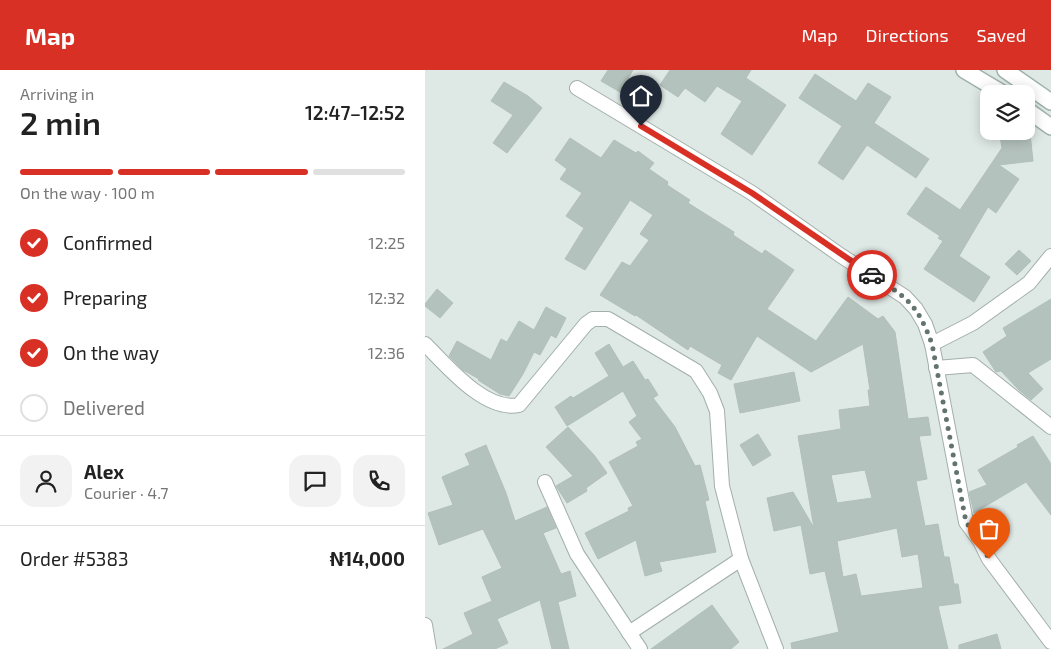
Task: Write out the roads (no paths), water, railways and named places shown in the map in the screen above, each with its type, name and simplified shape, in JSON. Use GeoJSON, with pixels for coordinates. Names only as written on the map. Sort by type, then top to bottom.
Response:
{"type":"FeatureCollection","features":[{"type":"Feature","properties":{"kind":"street"},"geometry":{"type":"LineString","coordinates":[[964,70],[989,85]]}},
{"type":"Feature","properties":{"kind":"street"},"geometry":{"type":"LineString","coordinates":[[1011,72],[1051,102]]}},
{"type":"Feature","properties":{"kind":"street"},"geometry":{"type":"LineString","coordinates":[[577,88],[752,193],[840,255],[905,297],[916,309],[925,324],[932,344],[966,522],[989,559],[1051,644],[1041,649]]}},
{"type":"Feature","properties":{"kind":"street"},"geometry":{"type":"LineString","coordinates":[[1035,115],[1051,127]]}},
{"type":"Feature","properties":{"kind":"street"},"geometry":{"type":"LineString","coordinates":[[932,344],[973,323],[1029,283],[1051,256]]}},
{"type":"Feature","properties":{"kind":"street"},"geometry":{"type":"LineString","coordinates":[[425,344],[468,388],[509,408],[519,406],[586,324],[593,319],[608,319],[696,371],[710,393],[717,411],[722,486],[741,559],[776,649]]}},
{"type":"Feature","properties":{"kind":"street"},"geometry":{"type":"LineString","coordinates":[[936,368],[973,366],[1051,428]]}},
{"type":"Feature","properties":{"kind":"street"},"geometry":{"type":"LineString","coordinates":[[545,482],[577,554],[640,649]]}},
{"type":"Feature","properties":{"kind":"street"},"geometry":{"type":"LineString","coordinates":[[629,633],[741,559]]}},
{"type":"Feature","properties":{"kind":"street"},"geometry":{"type":"LineString","coordinates":[[425,625],[429,649]]}}]}
